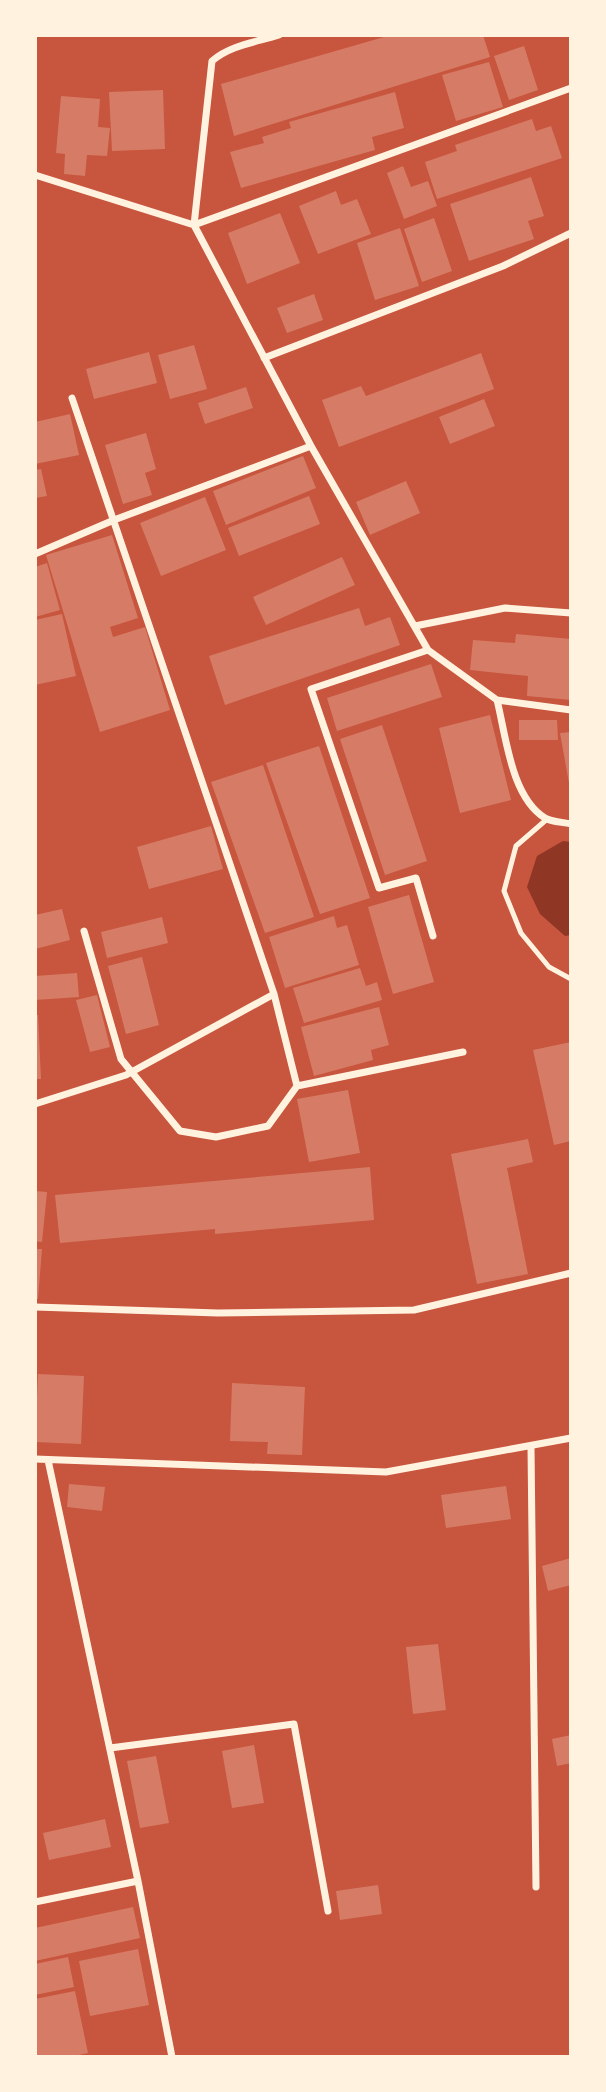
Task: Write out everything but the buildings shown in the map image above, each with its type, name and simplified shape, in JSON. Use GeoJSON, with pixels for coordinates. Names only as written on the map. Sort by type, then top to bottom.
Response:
{"type":"FeatureCollection","features":[{"type":"Feature","properties":{"kind":"street"},"geometry":{"type":"LineString","coordinates":[[279,35],[233,48],[212,61],[194,225],[311,446],[428,650],[498,700],[571,710]]}},
{"type":"Feature","properties":{"kind":"street"},"geometry":{"type":"LineString","coordinates":[[35,175],[194,225],[571,88]]}},
{"type":"Feature","properties":{"kind":"street"},"geometry":{"type":"LineString","coordinates":[[264,358],[503,265],[571,233]]}},
{"type":"Feature","properties":{"kind":"street"},"geometry":{"type":"LineString","coordinates":[[72,398],[274,994],[297,1086]]}},
{"type":"Feature","properties":{"kind":"street"},"geometry":{"type":"LineString","coordinates":[[35,554],[114,520],[311,446]]}},
{"type":"Feature","properties":{"kind":"street"},"geometry":{"type":"LineString","coordinates":[[415,626],[505,608],[571,614]]}},
{"type":"Feature","properties":{"kind":"street"},"geometry":{"type":"LineString","coordinates":[[428,650],[311,689],[379,888],[416,878],[433,936]]}},
{"type":"Feature","properties":{"kind":"street"},"geometry":{"type":"LineString","coordinates":[[498,700],[516,780],[529,804],[546,820],[571,824]]}},
{"type":"Feature","properties":{"kind":"street"},"geometry":{"type":"LineString","coordinates":[[84,932],[121,1059],[180,1131],[216,1137],[268,1126],[297,1086],[463,1052]]}},
{"type":"Feature","properties":{"kind":"street"},"geometry":{"type":"LineString","coordinates":[[35,1104],[132,1072],[274,994]]}},
{"type":"Feature","properties":{"kind":"street"},"geometry":{"type":"LineString","coordinates":[[35,1307],[218,1313],[414,1310],[571,1273]]}},
{"type":"Feature","properties":{"kind":"street"},"geometry":{"type":"LineString","coordinates":[[35,1459],[386,1472],[571,1438]]}},
{"type":"Feature","properties":{"kind":"street"},"geometry":{"type":"LineString","coordinates":[[531,1447],[536,1887]]}},
{"type":"Feature","properties":{"kind":"street"},"geometry":{"type":"LineString","coordinates":[[48,1460],[138,1881],[172,2057]]}},
{"type":"Feature","properties":{"kind":"street"},"geometry":{"type":"LineString","coordinates":[[110,1748],[294,1724],[328,1911]]}},
{"type":"Feature","properties":{"kind":"street"},"geometry":{"type":"LineString","coordinates":[[35,1902],[138,1881]]}},
{"type":"Feature","properties":{"kind":"lane"},"geometry":{"type":"LineString","coordinates":[[546,820],[516,846],[505,891],[521,933],[549,967],[571,979]]}},
{"type":"Feature","properties":{"kind":"shaded area"},"geometry":{"type":"Polygon","coordinates":[[[563,841],[571,842],[571,935],[565,936],[540,914],[527,887],[537,856],[563,841]]]}}]}
